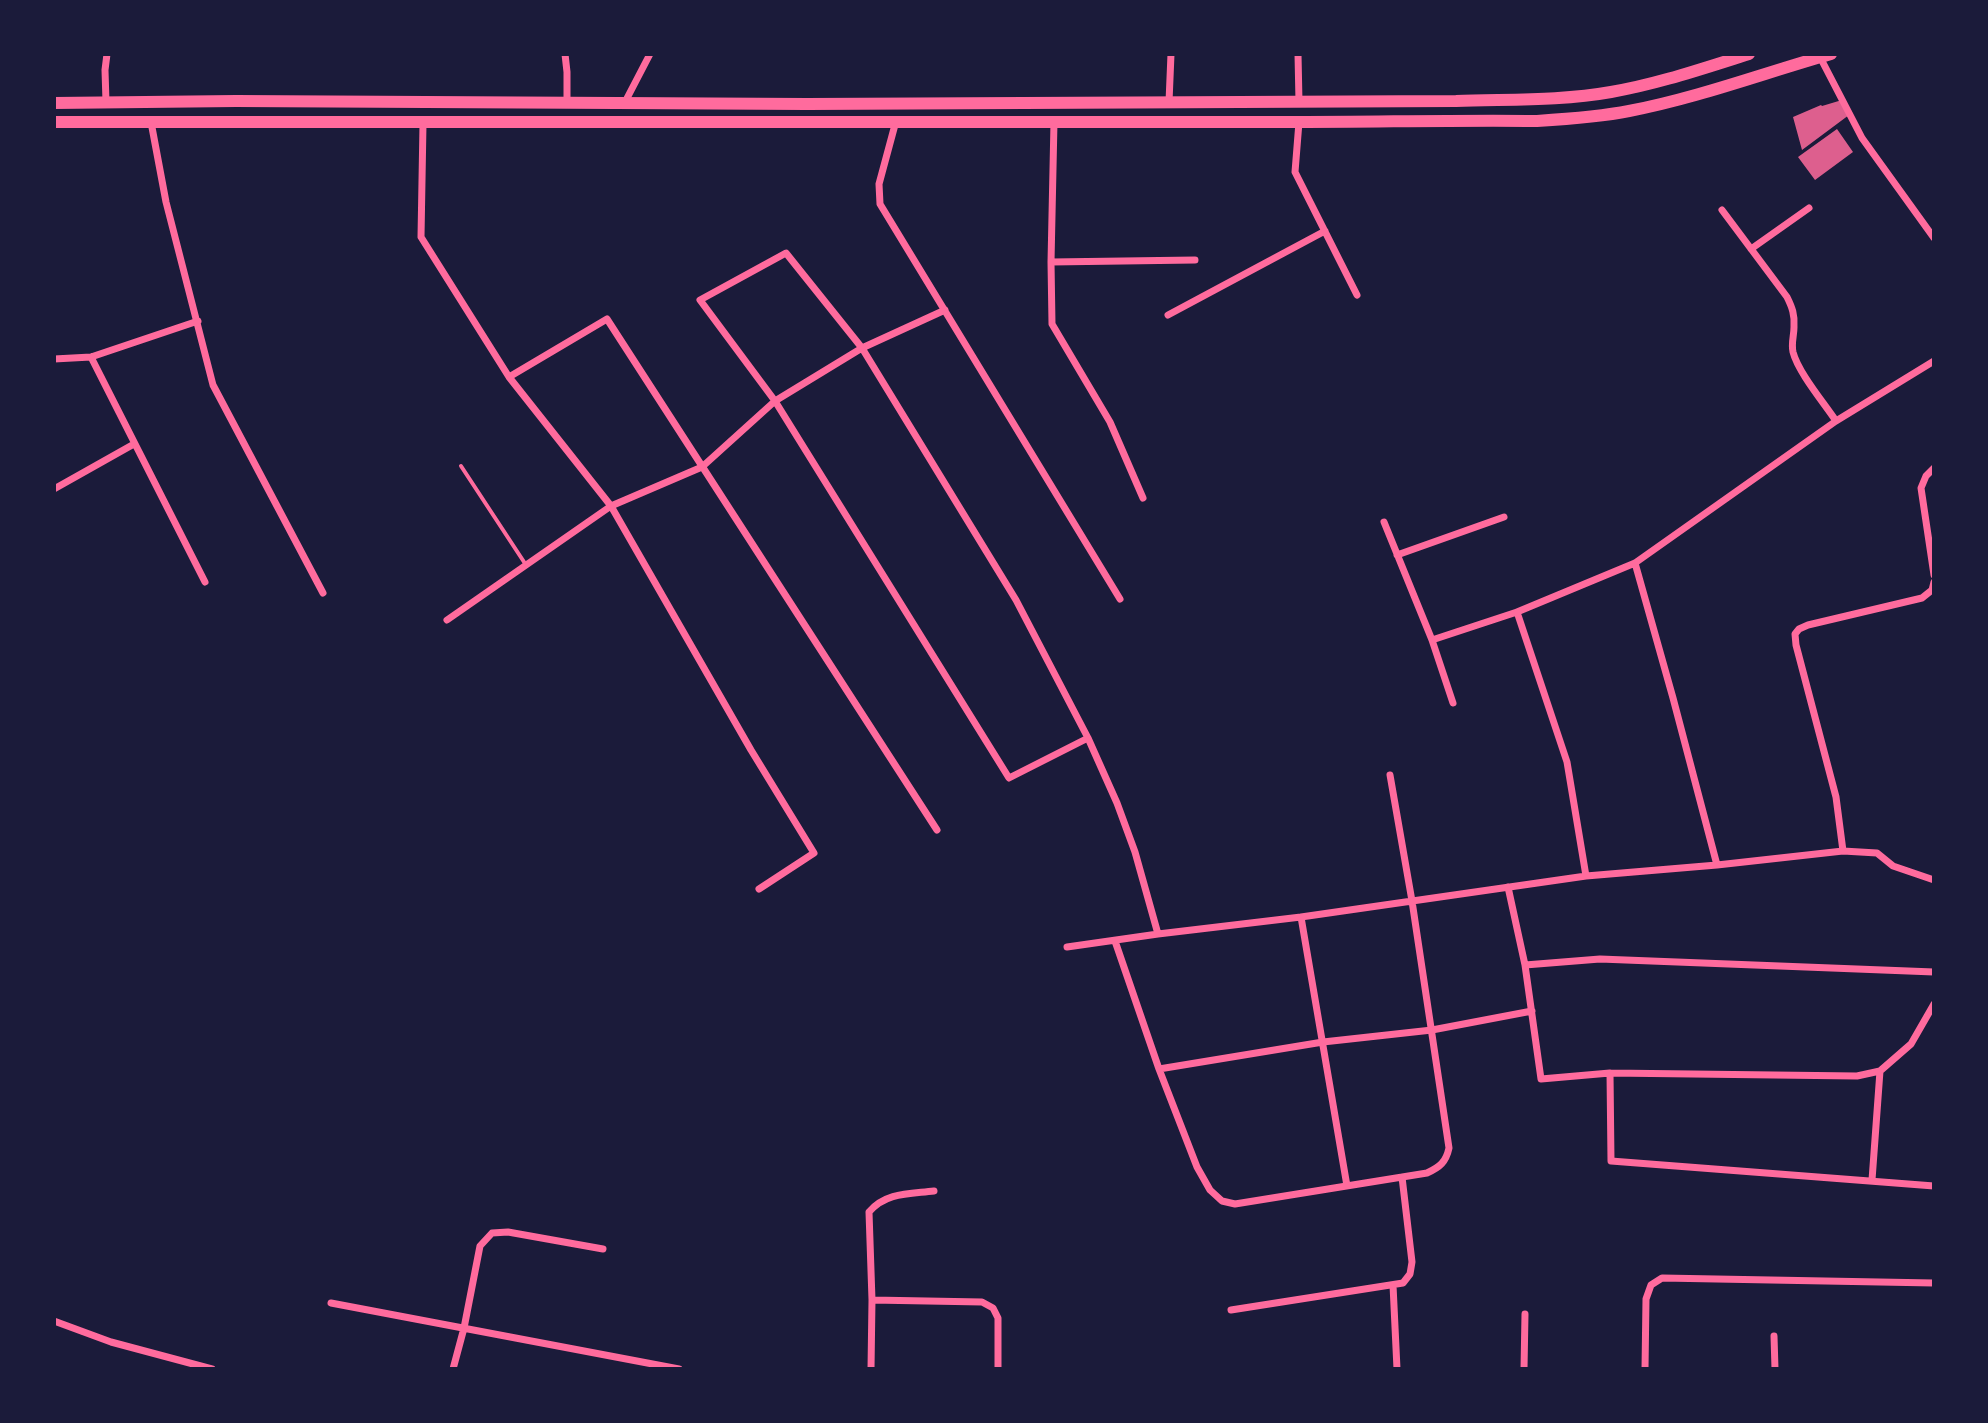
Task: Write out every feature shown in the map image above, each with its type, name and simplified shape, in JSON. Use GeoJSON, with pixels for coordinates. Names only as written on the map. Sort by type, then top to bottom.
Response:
{"type":"FeatureCollection","features":[{"type":"Feature","properties":{"kind":"highway"},"geometry":{"type":"LineString","coordinates":[[54,103],[1456,101],[1553,98],[1611,92],[1665,80],[1749,54]]}},
{"type":"Feature","properties":{"kind":"highway"},"geometry":{"type":"LineString","coordinates":[[54,122],[1537,121],[1629,111],[1826,56]]}},
{"type":"Feature","properties":{"kind":"street"},"geometry":{"type":"LineString","coordinates":[[106,102],[107,54]]}},
{"type":"Feature","properties":{"kind":"street"},"geometry":{"type":"LineString","coordinates":[[565,54],[567,103]]}},
{"type":"Feature","properties":{"kind":"street"},"geometry":{"type":"LineString","coordinates":[[624,104],[650,54]]}},
{"type":"Feature","properties":{"kind":"street"},"geometry":{"type":"LineString","coordinates":[[1169,102],[1171,54]]}},
{"type":"Feature","properties":{"kind":"street"},"geometry":{"type":"LineString","coordinates":[[1298,54],[1299,102]]}},
{"type":"Feature","properties":{"kind":"street"},"geometry":{"type":"LineString","coordinates":[[1826,56],[1862,138],[1934,238]]}},
{"type":"Feature","properties":{"kind":"street"},"geometry":{"type":"LineString","coordinates":[[896,121],[879,184],[880,204],[1120,599]]}},
{"type":"Feature","properties":{"kind":"street"},"geometry":{"type":"LineString","coordinates":[[151,122],[166,202],[213,385],[323,593]]}},
{"type":"Feature","properties":{"kind":"street"},"geometry":{"type":"LineString","coordinates":[[1054,122],[1052,324],[1110,422],[1143,498]]}},
{"type":"Feature","properties":{"kind":"street"},"geometry":{"type":"LineString","coordinates":[[1299,122],[1295,172],[1357,295]]}},
{"type":"Feature","properties":{"kind":"street"},"geometry":{"type":"LineString","coordinates":[[423,124],[421,237],[509,377],[611,506],[814,853],[759,889]]}},
{"type":"Feature","properties":{"kind":"street"},"geometry":{"type":"LineString","coordinates":[[1751,249],[1809,208]]}},
{"type":"Feature","properties":{"kind":"street"},"geometry":{"type":"LineString","coordinates":[[1722,210],[1787,297],[1793,310],[1794,355],[1836,421]]}},
{"type":"Feature","properties":{"kind":"street"},"geometry":{"type":"LineString","coordinates":[[1925,227],[1934,221]]}},
{"type":"Feature","properties":{"kind":"street"},"geometry":{"type":"LineString","coordinates":[[1168,315],[1325,231]]}},
{"type":"Feature","properties":{"kind":"street"},"geometry":{"type":"LineString","coordinates":[[1088,738],[1009,778],[775,401],[700,300],[786,253],[862,348],[1016,600],[1088,738],[1135,852],[1158,934]]}},
{"type":"Feature","properties":{"kind":"street"},"geometry":{"type":"LineString","coordinates":[[1051,262],[1195,260]]}},
{"type":"Feature","properties":{"kind":"street"},"geometry":{"type":"LineString","coordinates":[[447,620],[611,506],[702,467],[775,401],[862,348],[945,310]]}},
{"type":"Feature","properties":{"kind":"street"},"geometry":{"type":"LineString","coordinates":[[509,377],[607,319],[937,830]]}},
{"type":"Feature","properties":{"kind":"street"},"geometry":{"type":"LineString","coordinates":[[54,359],[91,357],[198,321]]}},
{"type":"Feature","properties":{"kind":"street"},"geometry":{"type":"LineString","coordinates":[[91,357],[205,582]]}},
{"type":"Feature","properties":{"kind":"street"},"geometry":{"type":"LineString","coordinates":[[1432,640],[1517,612],[1635,563],[1836,421],[1933,364]]}},
{"type":"Feature","properties":{"kind":"street"},"geometry":{"type":"LineString","coordinates":[[54,489],[134,444]]}},
{"type":"Feature","properties":{"kind":"street"},"geometry":{"type":"LineString","coordinates":[[1934,468],[1921,488],[1934,575]]}},
{"type":"Feature","properties":{"kind":"street"},"geometry":{"type":"LineString","coordinates":[[1397,555],[1504,517]]}},
{"type":"Feature","properties":{"kind":"street"},"geometry":{"type":"LineString","coordinates":[[1384,522],[1432,640],[1453,703]]}},
{"type":"Feature","properties":{"kind":"street"},"geometry":{"type":"LineString","coordinates":[[1635,563],[1717,865]]}},
{"type":"Feature","properties":{"kind":"street"},"geometry":{"type":"LineString","coordinates":[[1843,851],[1836,797],[1795,634],[1808,625],[1922,598],[1932,590],[1934,582]]}},
{"type":"Feature","properties":{"kind":"street"},"geometry":{"type":"LineString","coordinates":[[1517,612],[1567,762],[1586,876]]}},
{"type":"Feature","properties":{"kind":"street"},"geometry":{"type":"LineString","coordinates":[[1115,941],[1197,1167],[1210,1190],[1222,1201],[1235,1204],[1427,1173],[1437,1168],[1446,1160],[1449,1148],[1390,775]]}},
{"type":"Feature","properties":{"kind":"street"},"geometry":{"type":"LineString","coordinates":[[1067,947],[1586,876],[1843,851],[1877,853],[1893,866],[1934,880]]}},
{"type":"Feature","properties":{"kind":"street"},"geometry":{"type":"LineString","coordinates":[[1508,887],[1525,965],[1541,1079],[1610,1073],[1857,1076],[1880,1071],[1911,1044],[1934,1004]]}},
{"type":"Feature","properties":{"kind":"street"},"geometry":{"type":"LineString","coordinates":[[1301,917],[1347,1186]]}},
{"type":"Feature","properties":{"kind":"street"},"geometry":{"type":"LineString","coordinates":[[1525,965],[1600,959],[1934,972]]}},
{"type":"Feature","properties":{"kind":"street"},"geometry":{"type":"LineString","coordinates":[[1159,1069],[1323,1042],[1432,1030],[1532,1011]]}},
{"type":"Feature","properties":{"kind":"street"},"geometry":{"type":"LineString","coordinates":[[1872,1180],[1880,1071]]}},
{"type":"Feature","properties":{"kind":"street"},"geometry":{"type":"LineString","coordinates":[[1610,1073],[1611,1161],[1934,1186]]}},
{"type":"Feature","properties":{"kind":"street"},"geometry":{"type":"LineString","coordinates":[[1231,1310],[1403,1283],[1410,1274],[1412,1262],[1402,1177]]}},
{"type":"Feature","properties":{"kind":"street"},"geometry":{"type":"LineString","coordinates":[[871,1369],[869,1212],[876,1203],[886,1198],[934,1191]]}},
{"type":"Feature","properties":{"kind":"street"},"geometry":{"type":"LineString","coordinates":[[453,1369],[480,1246],[492,1233],[508,1232],[603,1249]]}},
{"type":"Feature","properties":{"kind":"street"},"geometry":{"type":"LineString","coordinates":[[1645,1369],[1646,1299],[1651,1285],[1662,1278],[1934,1283]]}},
{"type":"Feature","properties":{"kind":"street"},"geometry":{"type":"LineString","coordinates":[[1393,1285],[1397,1369]]}},
{"type":"Feature","properties":{"kind":"street"},"geometry":{"type":"LineString","coordinates":[[872,1300],[982,1302],[993,1308],[998,1318],[998,1369]]}},
{"type":"Feature","properties":{"kind":"street"},"geometry":{"type":"LineString","coordinates":[[331,1303],[679,1369]]}},
{"type":"Feature","properties":{"kind":"street"},"geometry":{"type":"LineString","coordinates":[[1524,1369],[1525,1314]]}},
{"type":"Feature","properties":{"kind":"street"},"geometry":{"type":"LineString","coordinates":[[54,1321],[111,1342],[212,1369]]}},
{"type":"Feature","properties":{"kind":"street"},"geometry":{"type":"LineString","coordinates":[[1774,1336],[1775,1369]]}},
{"type":"Feature","properties":{"kind":"lane"},"geometry":{"type":"LineString","coordinates":[[461,466],[526,565]]}},
{"type":"Feature","properties":{"kind":"building"},"geometry":{"type":"Polygon","coordinates":[[[1842,100],[1849,115],[1802,150],[1793,117],[1842,100]]]}},
{"type":"Feature","properties":{"kind":"building"},"geometry":{"type":"Polygon","coordinates":[[[1837,129],[1853,152],[1815,180],[1798,157],[1837,129]]]}}]}
